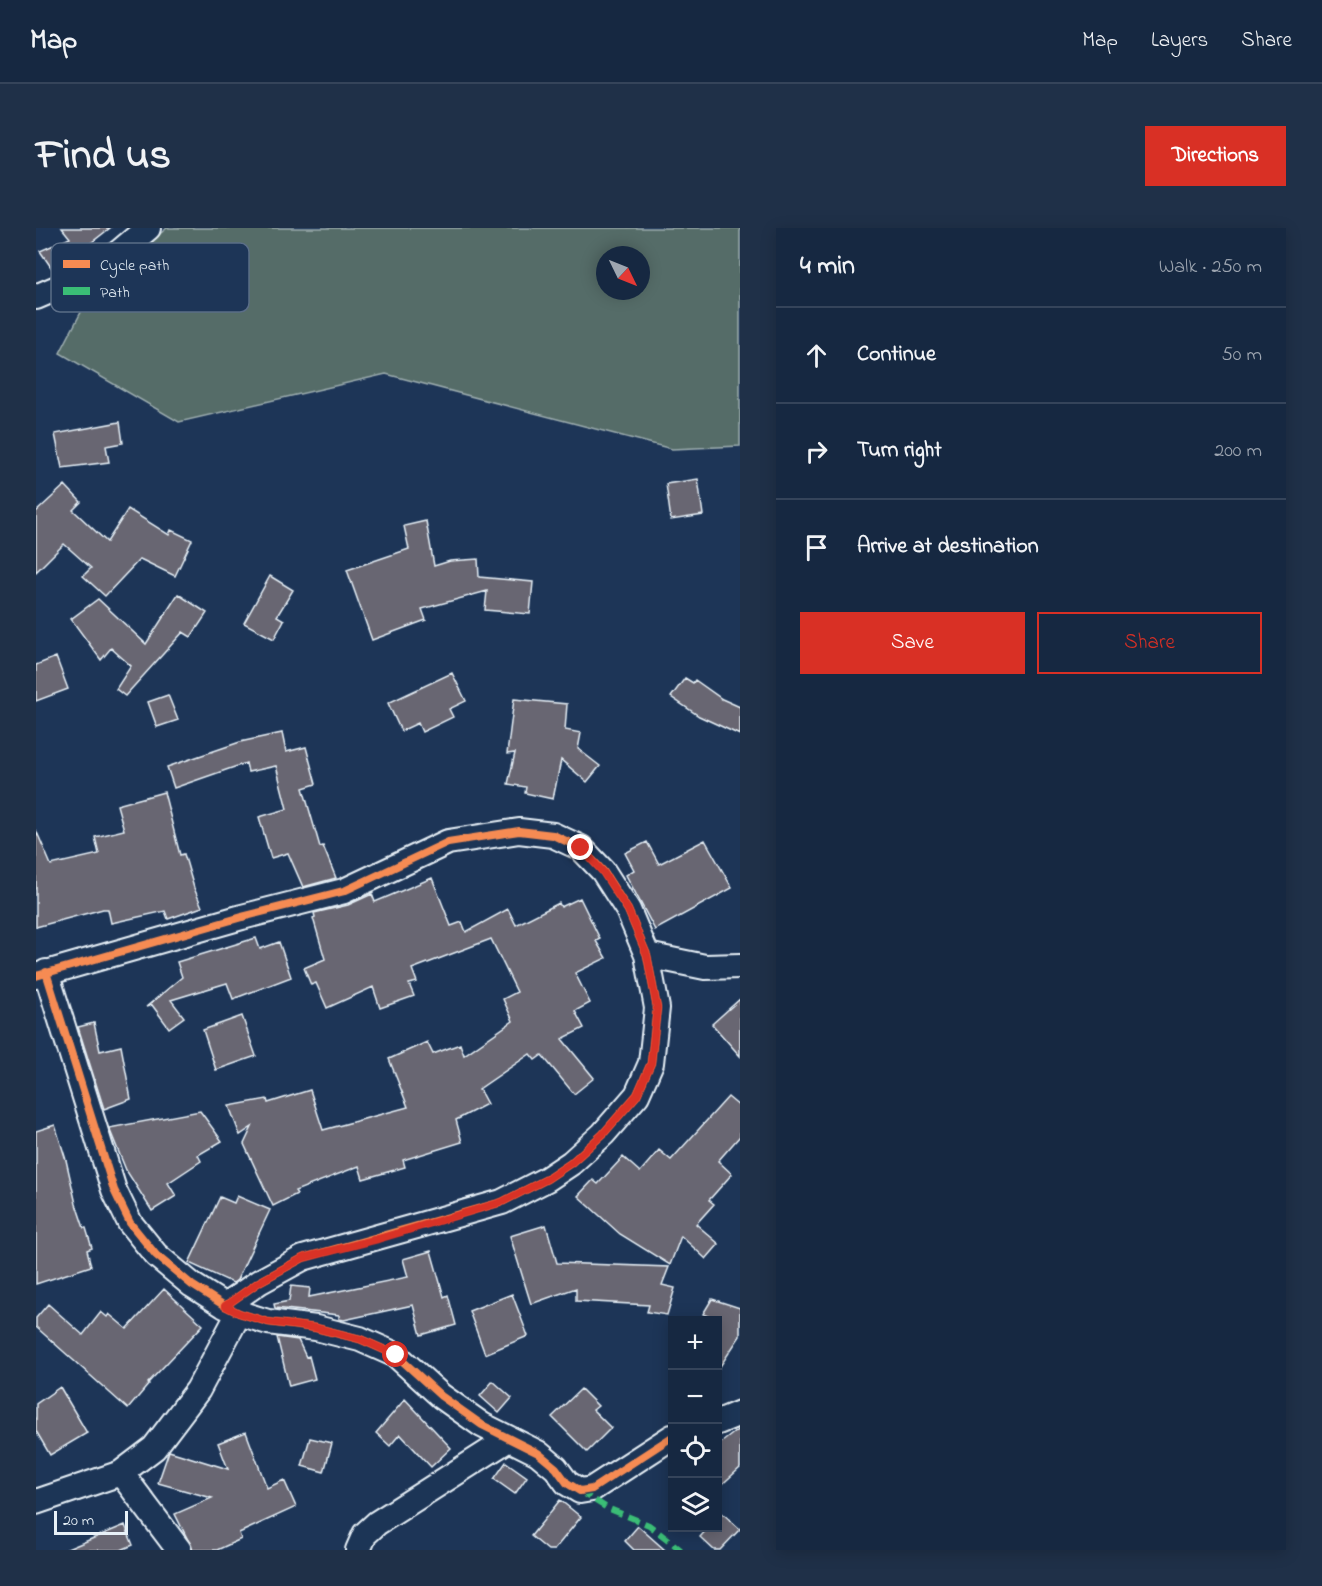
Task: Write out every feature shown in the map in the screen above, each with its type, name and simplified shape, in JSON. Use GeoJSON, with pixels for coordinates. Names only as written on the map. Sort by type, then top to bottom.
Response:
{"type":"FeatureCollection","features":[{"type":"Feature","properties":{"kind":"street"},"geometry":{"type":"LineString","coordinates":[[130,243],[148,228]]}},
{"type":"Feature","properties":{"kind":"street"},"geometry":{"type":"LineString","coordinates":[[36,297],[51,290]]}},
{"type":"Feature","properties":{"kind":"street"},"geometry":{"type":"LineString","coordinates":[[36,1502],[121,1473],[154,1448],[198,1390],[232,1310],[259,1282],[303,1258],[378,1239],[502,1202],[547,1179],[571,1163],[603,1134],[637,1095],[651,1063],[657,1008],[647,955],[628,910],[603,872],[581,848],[553,835],[519,831],[448,842],[344,891],[242,917],[41,974],[114,1190],[130,1223],[156,1255],[192,1285],[232,1310],[268,1322],[316,1328],[360,1339],[396,1355],[441,1396],[482,1425],[538,1453],[556,1468],[567,1483],[580,1491],[592,1489],[668,1440]]}},
{"type":"Feature","properties":{"kind":"street"},"geometry":{"type":"LineString","coordinates":[[647,955],[705,967],[740,966]]}},
{"type":"Feature","properties":{"kind":"street"},"geometry":{"type":"LineString","coordinates":[[722,1420],[740,1413]]}},
{"type":"Feature","properties":{"kind":"street"},"geometry":{"type":"LineString","coordinates":[[358,1550],[365,1534],[377,1523],[509,1439]]}},
{"type":"Feature","properties":{"kind":"street"},"geometry":{"type":"LineString","coordinates":[[121,1473],[179,1550]]}},
{"type":"Feature","properties":{"kind":"green space"},"geometry":{"type":"Polygon","coordinates":[[[167,228],[740,228],[740,446],[672,449],[386,374],[179,422],[60,353],[81,312],[249,312],[249,243],[149,243],[167,228]]]}},
{"type":"Feature","properties":{"kind":"building"},"geometry":{"type":"Polygon","coordinates":[[[62,228],[110,228],[91,243],[58,243],[70,238],[62,228]]]}},
{"type":"Feature","properties":{"kind":"building"},"geometry":{"type":"Polygon","coordinates":[[[51,246],[51,267],[40,251],[51,246]]]}},
{"type":"Feature","properties":{"kind":"building"},"geometry":{"type":"Polygon","coordinates":[[[120,422],[123,443],[106,446],[109,462],[62,468],[55,434],[120,422]]]}},
{"type":"Feature","properties":{"kind":"building"},"geometry":{"type":"Polygon","coordinates":[[[698,479],[703,515],[671,520],[666,484],[698,479]]]}},
{"type":"Feature","properties":{"kind":"building"},"geometry":{"type":"Polygon","coordinates":[[[65,485],[81,502],[73,510],[107,542],[128,509],[169,535],[171,530],[192,540],[175,576],[140,559],[105,596],[83,576],[91,568],[64,544],[36,572],[36,512],[65,485]]]}},
{"type":"Feature","properties":{"kind":"building"},"geometry":{"type":"Polygon","coordinates":[[[426,521],[434,566],[450,561],[478,559],[479,577],[533,582],[530,614],[485,610],[487,591],[422,609],[426,620],[372,640],[347,570],[409,549],[404,526],[426,521]]]}},
{"type":"Feature","properties":{"kind":"building"},"geometry":{"type":"Polygon","coordinates":[[[270,576],[293,590],[277,616],[284,620],[274,639],[244,623],[270,576]]]}},
{"type":"Feature","properties":{"kind":"building"},"geometry":{"type":"Polygon","coordinates":[[[178,594],[207,613],[191,637],[183,632],[125,696],[116,689],[131,666],[111,648],[101,660],[71,619],[98,599],[146,644],[178,594]]]}},
{"type":"Feature","properties":{"kind":"building"},"geometry":{"type":"Polygon","coordinates":[[[56,657],[68,689],[36,701],[36,665],[56,657]]]}},
{"type":"Feature","properties":{"kind":"building"},"geometry":{"type":"Polygon","coordinates":[[[452,673],[466,701],[449,709],[453,717],[422,732],[418,723],[401,731],[388,703],[452,673]]]}},
{"type":"Feature","properties":{"kind":"building"},"geometry":{"type":"Polygon","coordinates":[[[685,678],[693,683],[695,680],[722,699],[740,707],[740,735],[699,716],[671,697],[685,678]]]}},
{"type":"Feature","properties":{"kind":"building"},"geometry":{"type":"Polygon","coordinates":[[[168,695],[178,720],[157,727],[148,702],[168,695]]]}},
{"type":"Feature","properties":{"kind":"building"},"geometry":{"type":"Polygon","coordinates":[[[514,699],[567,704],[565,730],[581,733],[578,749],[600,766],[587,782],[561,760],[553,799],[525,793],[526,787],[508,784],[515,753],[507,754],[514,699]]]}},
{"type":"Feature","properties":{"kind":"building"},"geometry":{"type":"Polygon","coordinates":[[[282,733],[286,752],[306,747],[316,784],[303,788],[320,847],[323,846],[336,878],[303,887],[288,853],[271,858],[259,817],[287,809],[276,766],[248,772],[246,763],[174,788],[167,767],[240,742],[282,733]]]}},
{"type":"Feature","properties":{"kind":"building"},"geometry":{"type":"Polygon","coordinates":[[[164,792],[180,855],[184,854],[202,907],[168,919],[165,911],[111,923],[108,909],[103,909],[36,927],[36,830],[51,865],[99,854],[95,837],[124,830],[117,805],[164,792]]]}},
{"type":"Feature","properties":{"kind":"building"},"geometry":{"type":"Polygon","coordinates":[[[705,840],[732,888],[655,930],[626,875],[634,870],[625,853],[647,842],[659,864],[705,840]]]}},
{"type":"Feature","properties":{"kind":"building"},"geometry":{"type":"Polygon","coordinates":[[[432,878],[451,926],[462,922],[466,932],[508,909],[516,925],[559,903],[561,907],[580,898],[600,939],[596,941],[606,958],[575,973],[590,1003],[575,1011],[584,1028],[562,1039],[594,1078],[574,1094],[542,1055],[535,1060],[530,1054],[479,1089],[487,1104],[456,1120],[462,1142],[403,1160],[405,1167],[363,1179],[359,1166],[295,1191],[297,1194],[273,1206],[244,1144],[252,1127],[240,1135],[229,1106],[267,1099],[268,1103],[310,1090],[323,1130],[408,1107],[389,1059],[427,1042],[433,1054],[460,1044],[464,1055],[513,1021],[503,999],[517,992],[491,939],[412,969],[417,982],[409,984],[414,996],[380,1008],[373,987],[327,1008],[316,983],[311,985],[304,968],[325,959],[313,918],[314,913],[348,905],[372,894],[375,902],[432,878]]]}},
{"type":"Feature","properties":{"kind":"building"},"geometry":{"type":"Polygon","coordinates":[[[256,938],[260,949],[279,942],[291,977],[233,999],[227,983],[171,1000],[184,1017],[169,1028],[152,1005],[146,1007],[182,977],[177,962],[256,938]]]}},
{"type":"Feature","properties":{"kind":"building"},"geometry":{"type":"Polygon","coordinates":[[[740,999],[740,1056],[712,1024],[740,999]]]}},
{"type":"Feature","properties":{"kind":"building"},"geometry":{"type":"Polygon","coordinates":[[[242,1016],[256,1056],[216,1070],[203,1030],[242,1016]]]}},
{"type":"Feature","properties":{"kind":"building"},"geometry":{"type":"Polygon","coordinates":[[[94,1023],[100,1051],[121,1046],[131,1099],[104,1109],[78,1027],[94,1023]]]}},
{"type":"Feature","properties":{"kind":"building"},"geometry":{"type":"Polygon","coordinates":[[[728,1097],[740,1107],[740,1136],[718,1161],[732,1174],[709,1200],[714,1204],[696,1224],[719,1244],[706,1259],[681,1236],[670,1265],[620,1234],[578,1196],[593,1180],[598,1184],[623,1157],[640,1172],[659,1150],[671,1160],[728,1097]]]}},
{"type":"Feature","properties":{"kind":"building"},"geometry":{"type":"Polygon","coordinates":[[[200,1111],[222,1141],[198,1155],[201,1161],[168,1183],[176,1196],[152,1211],[126,1170],[109,1128],[200,1111]]]}},
{"type":"Feature","properties":{"kind":"building"},"geometry":{"type":"Polygon","coordinates":[[[55,1125],[76,1204],[92,1248],[87,1250],[91,1266],[36,1284],[36,1131],[55,1125]]]}},
{"type":"Feature","properties":{"kind":"building"},"geometry":{"type":"Polygon","coordinates":[[[237,1196],[270,1210],[237,1280],[233,1283],[189,1263],[220,1197],[234,1203],[237,1196]]]}},
{"type":"Feature","properties":{"kind":"building"},"geometry":{"type":"Polygon","coordinates":[[[546,1225],[557,1263],[669,1267],[662,1285],[675,1288],[667,1315],[647,1312],[649,1305],[576,1301],[576,1288],[531,1304],[510,1236],[546,1225]]]}},
{"type":"Feature","properties":{"kind":"building"},"geometry":{"type":"Polygon","coordinates":[[[431,1251],[444,1297],[448,1295],[456,1325],[421,1335],[413,1305],[344,1320],[339,1319],[339,1315],[275,1308],[274,1304],[289,1301],[291,1286],[310,1288],[309,1297],[408,1277],[403,1259],[431,1251]]]}},
{"type":"Feature","properties":{"kind":"building"},"geometry":{"type":"Polygon","coordinates":[[[164,1289],[203,1325],[148,1383],[128,1409],[36,1327],[36,1318],[48,1304],[83,1335],[101,1312],[107,1317],[109,1314],[127,1329],[164,1289]]]}},
{"type":"Feature","properties":{"kind":"building"},"geometry":{"type":"Polygon","coordinates":[[[512,1294],[528,1336],[485,1354],[469,1311],[512,1294]]]}},
{"type":"Feature","properties":{"kind":"building"},"geometry":{"type":"Polygon","coordinates":[[[712,1299],[740,1308],[740,1336],[722,1363],[722,1316],[703,1314],[712,1299]]]}},
{"type":"Feature","properties":{"kind":"building"},"geometry":{"type":"Polygon","coordinates":[[[277,1337],[298,1340],[306,1357],[309,1356],[315,1379],[289,1386],[277,1337]]]}},
{"type":"Feature","properties":{"kind":"building"},"geometry":{"type":"Polygon","coordinates":[[[493,1381],[512,1398],[499,1413],[480,1396],[493,1381]]]}},
{"type":"Feature","properties":{"kind":"building"},"geometry":{"type":"Polygon","coordinates":[[[60,1387],[87,1433],[50,1455],[36,1431],[36,1404],[60,1387]]]}},
{"type":"Feature","properties":{"kind":"building"},"geometry":{"type":"Polygon","coordinates":[[[581,1389],[598,1406],[593,1410],[611,1428],[587,1452],[552,1417],[581,1389]]]}},
{"type":"Feature","properties":{"kind":"building"},"geometry":{"type":"Polygon","coordinates":[[[405,1399],[451,1448],[431,1467],[400,1434],[390,1446],[376,1433],[405,1399]]]}},
{"type":"Feature","properties":{"kind":"building"},"geometry":{"type":"Polygon","coordinates":[[[740,1428],[740,1468],[722,1484],[722,1478],[722,1442],[740,1428]]]}},
{"type":"Feature","properties":{"kind":"building"},"geometry":{"type":"Polygon","coordinates":[[[246,1432],[267,1488],[284,1480],[296,1507],[239,1533],[241,1539],[217,1550],[193,1550],[175,1514],[212,1498],[158,1483],[169,1451],[228,1469],[218,1443],[246,1432]]]}},
{"type":"Feature","properties":{"kind":"building"},"geometry":{"type":"Polygon","coordinates":[[[310,1438],[332,1443],[324,1472],[302,1466],[310,1438]]]}},
{"type":"Feature","properties":{"kind":"building"},"geometry":{"type":"Polygon","coordinates":[[[506,1462],[527,1477],[515,1494],[494,1479],[506,1462]]]}},
{"type":"Feature","properties":{"kind":"building"},"geometry":{"type":"Polygon","coordinates":[[[560,1500],[581,1517],[554,1550],[548,1550],[531,1536],[560,1500]]]}},
{"type":"Feature","properties":{"kind":"building"},"geometry":{"type":"Polygon","coordinates":[[[722,1513],[740,1529],[720,1550],[714,1550],[700,1537],[704,1532],[722,1532],[722,1513]]]}},
{"type":"Feature","properties":{"kind":"building"},"geometry":{"type":"Polygon","coordinates":[[[125,1525],[133,1545],[121,1550],[65,1550],[125,1525]]]}},
{"type":"Feature","properties":{"kind":"building"},"geometry":{"type":"Polygon","coordinates":[[[638,1526],[665,1550],[634,1550],[625,1541],[638,1526]]]}},
{"type":"Feature","properties":{"kind":"marked path"},"geometry":{"type":"LineString","coordinates":[[580,1491],[607,1508],[649,1525],[681,1550]]}},
{"type":"Feature","properties":{"kind":"cycle path"},"geometry":{"type":"LineString","coordinates":[[36,976],[242,917],[344,891],[448,842],[519,831],[553,835],[581,848],[603,871],[628,910],[647,955],[657,1008],[651,1063],[637,1095],[603,1134],[571,1163],[547,1179],[502,1202],[303,1258],[259,1282],[225,1306]]}},
{"type":"Feature","properties":{"kind":"cycle path"},"geometry":{"type":"LineString","coordinates":[[46,972],[114,1190],[130,1223],[156,1255],[192,1285],[239,1313],[268,1322],[316,1328],[360,1339],[396,1355],[441,1396],[482,1425],[538,1453],[556,1468],[567,1483],[580,1491],[592,1489],[668,1440]]}},
{"type":"Feature","properties":{"kind":"route"},"geometry":{"type":"LineString","coordinates":[[396,1355],[360,1339],[316,1328],[268,1322],[225,1306],[259,1282],[303,1258],[378,1239],[502,1202],[547,1179],[571,1163],[603,1134],[637,1095],[651,1063],[657,1008],[647,955],[628,910],[603,872],[581,848]]}}]}
